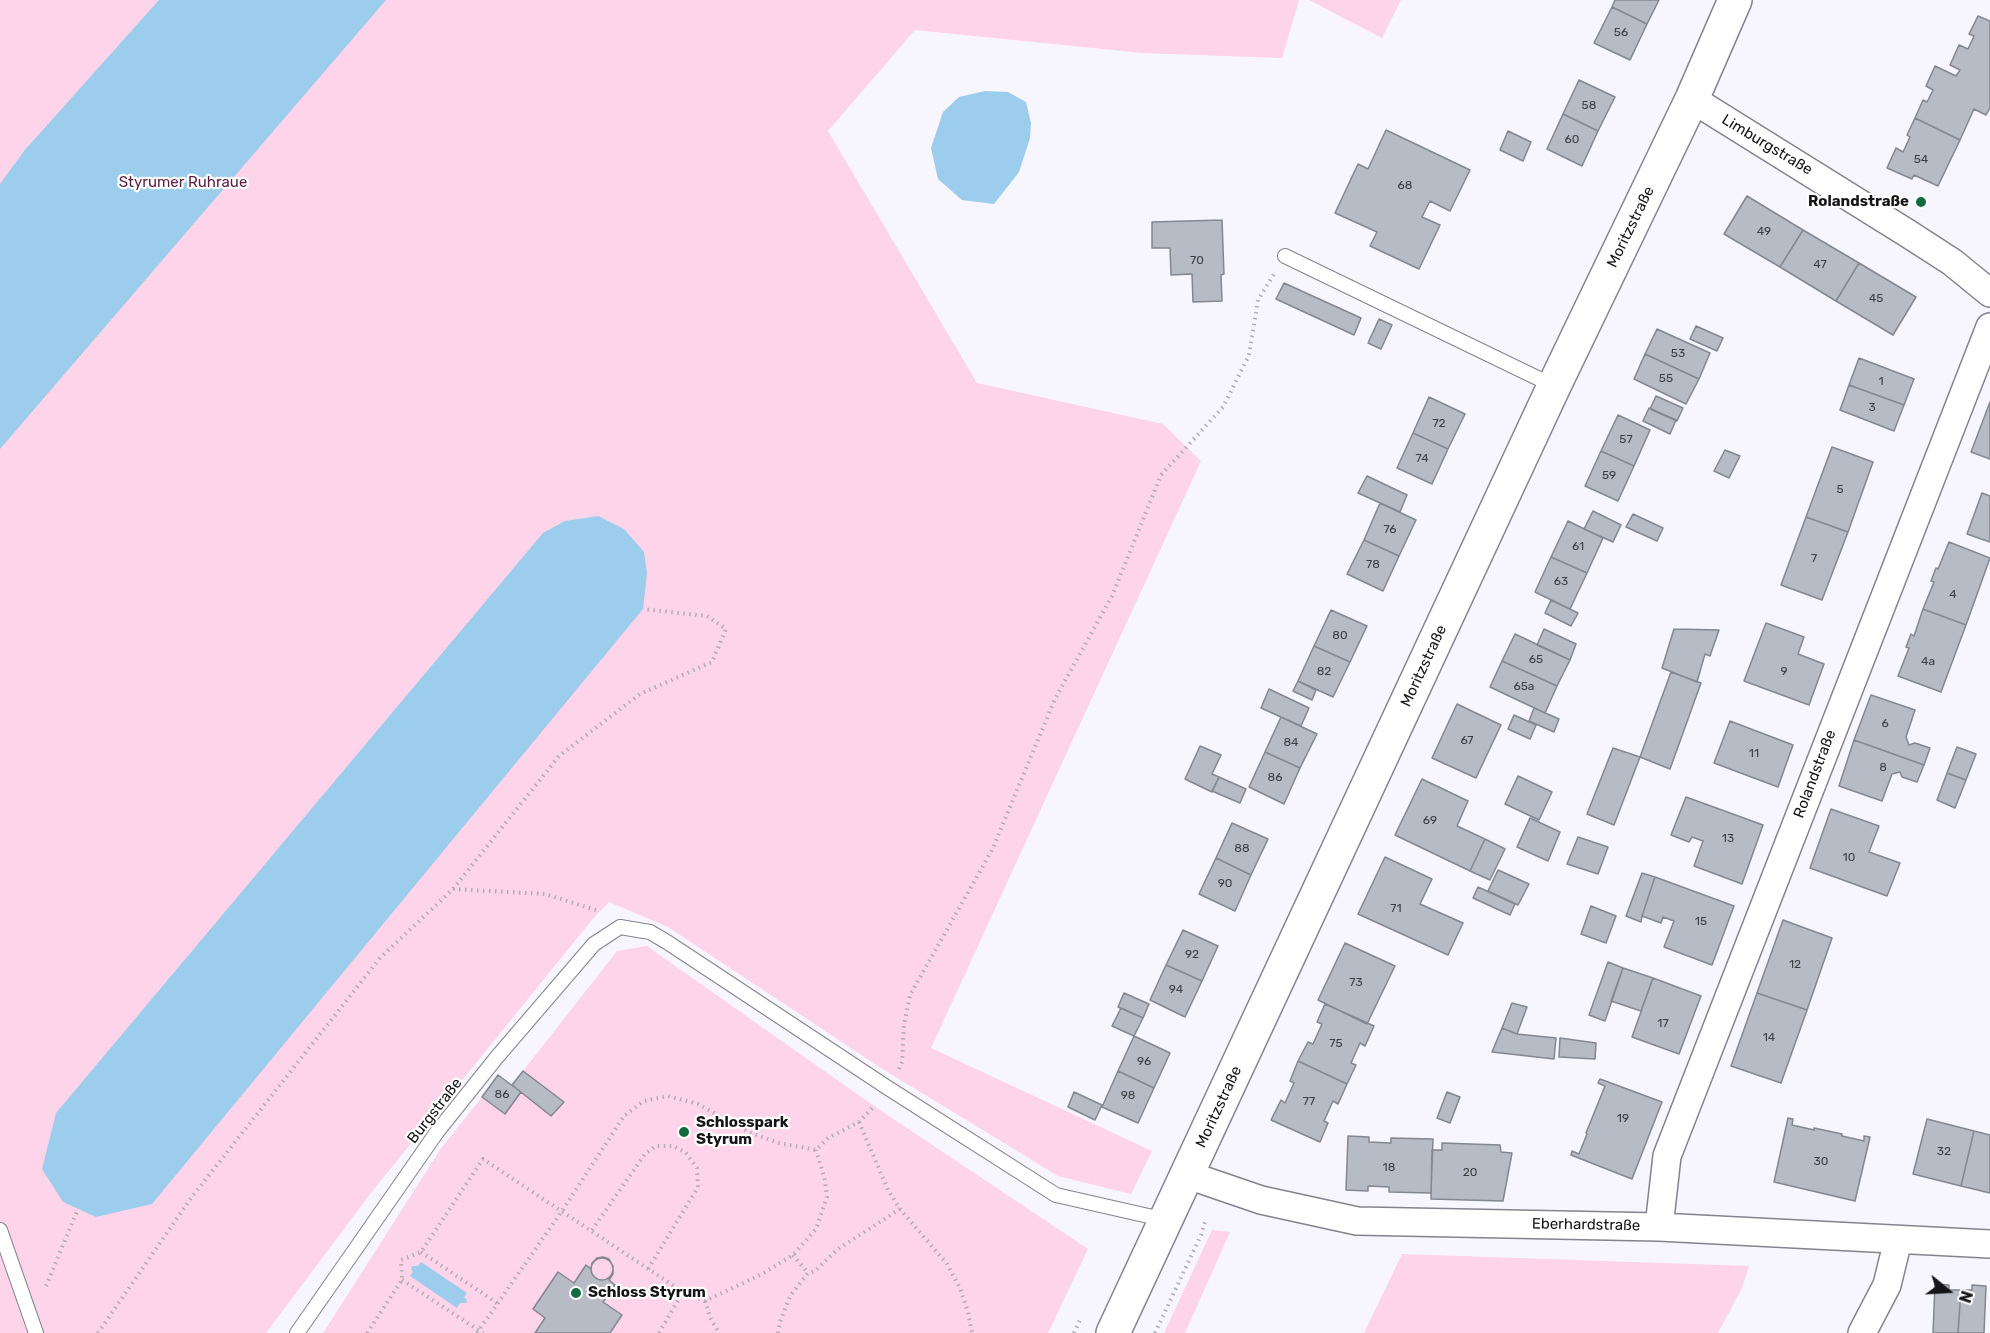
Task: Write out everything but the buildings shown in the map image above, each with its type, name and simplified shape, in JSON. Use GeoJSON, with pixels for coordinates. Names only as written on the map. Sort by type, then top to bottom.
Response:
{"type":"FeatureCollection","features":[{"type":"Feature","properties":{"kind":"main road","name":"Moritzstraße"},"geometry":{"type":"LineString","coordinates":[[1113,1333],[1554,386],[1692,99],[1735,0]]}},
{"type":"Feature","properties":{"kind":"street","name":"Limburgstraße"},"geometry":{"type":"LineString","coordinates":[[1692,99],[1952,262],[1990,293]]}},
{"type":"Feature","properties":{"kind":"street","name":"Rolandstraße"},"geometry":{"type":"LineString","coordinates":[[1659,1227],[1666,1156],[1990,327]]}},
{"type":"Feature","properties":{"kind":"street","name":"Eberhardstraße"},"geometry":{"type":"LineString","coordinates":[[1188,1174],[1261,1200],[1357,1221],[1659,1227],[1990,1244]]}},
{"type":"Feature","properties":{"kind":"street"},"geometry":{"type":"LineString","coordinates":[[1862,1333],[1887,1285],[1898,1240]]}},
{"type":"Feature","properties":{"kind":"lane"},"geometry":{"type":"LineString","coordinates":[[1285,256],[1554,386]]}},
{"type":"Feature","properties":{"kind":"lane"},"geometry":{"type":"LineString","coordinates":[[620,927],[650,932],[667,942],[1056,1196],[1166,1220]]}},
{"type":"Feature","properties":{"kind":"lane","name":"Burgstraße"},"geometry":{"type":"LineString","coordinates":[[297,1333],[437,1132],[497,1057],[594,944],[620,927]]}},
{"type":"Feature","properties":{"kind":"lane"},"geometry":{"type":"LineString","coordinates":[[0,1230],[33,1326]]}},
{"type":"Feature","properties":{"kind":"path"},"geometry":{"type":"LineString","coordinates":[[816,1150],[828,1138],[859,1122],[888,1088],[902,1062],[904,1024],[910,995],[992,850],[1055,699],[1112,596],[1161,475],[1223,407],[1249,355],[1258,300],[1285,256]]}},
{"type":"Feature","properties":{"kind":"path"},"geometry":{"type":"LineString","coordinates":[[98,1333],[191,1198],[380,958],[453,889],[559,756],[640,694],[712,662],[726,629],[707,616],[643,609]]}},
{"type":"Feature","properties":{"kind":"path"},"geometry":{"type":"LineString","coordinates":[[453,889],[545,894],[599,911],[620,927]]}},
{"type":"Feature","properties":{"kind":"path"},"geometry":{"type":"LineString","coordinates":[[402,1281],[480,1332],[497,1303],[562,1211],[624,1116],[644,1101],[669,1095],[698,1104],[751,1133],[779,1143],[816,1150]]}},
{"type":"Feature","properties":{"kind":"path"},"geometry":{"type":"LineString","coordinates":[[859,1122],[888,1190],[900,1209],[947,1264],[960,1288],[972,1333]]}},
{"type":"Feature","properties":{"kind":"path"},"geometry":{"type":"LineString","coordinates":[[592,1230],[645,1154],[656,1146],[673,1146],[686,1153],[697,1168],[698,1188],[648,1269]]}},
{"type":"Feature","properties":{"kind":"path"},"geometry":{"type":"LineString","coordinates":[[705,1301],[762,1274],[793,1255],[816,1228],[826,1197],[825,1180],[816,1150]]}},
{"type":"Feature","properties":{"kind":"path"},"geometry":{"type":"LineString","coordinates":[[367,1333],[402,1281],[401,1260],[421,1252],[483,1159],[648,1269],[684,1292],[705,1301],[719,1333]]}},
{"type":"Feature","properties":{"kind":"path"},"geometry":{"type":"LineString","coordinates":[[33,1326],[78,1209]]}},
{"type":"Feature","properties":{"kind":"path"},"geometry":{"type":"LineString","coordinates":[[778,1333],[790,1296],[808,1273],[815,1270],[838,1249],[900,1209]]}},
{"type":"Feature","properties":{"kind":"path"},"geometry":{"type":"LineString","coordinates":[[421,1252],[497,1303]]}},
{"type":"Feature","properties":{"kind":"path"},"geometry":{"type":"LineString","coordinates":[[793,1255],[808,1273]]}},
{"type":"Feature","properties":{"kind":"path"},"geometry":{"type":"LineString","coordinates":[[659,1333],[684,1292]]}},
{"type":"Feature","properties":{"kind":"green space","name":"Styrumer Ruhraue"},"geometry":{"type":"Polygon","coordinates":[[[0,0],[1299,0],[1282,58],[1143,53],[915,30],[828,131],[977,383],[1163,424],[1201,461],[931,1048],[1152,1151],[1131,1194],[1058,1176],[881,1068],[668,927],[609,902],[591,921],[370,1194],[266,1333],[0,1333],[0,0]]]}},
{"type":"Feature","properties":{"kind":"green space"},"geometry":{"type":"Polygon","coordinates":[[[1309,0],[1401,0],[1382,38],[1309,0]]]}},
{"type":"Feature","properties":{"kind":"green space","name":"Schlosspark Styrum"},"geometry":{"type":"Polygon","coordinates":[[[647,946],[874,1106],[1088,1249],[1048,1333],[323,1333],[442,1147],[482,1097],[505,1114],[521,1092],[551,1116],[564,1102],[523,1071],[617,951],[647,946]]]}},
{"type":"Feature","properties":{"kind":"green space"},"geometry":{"type":"Polygon","coordinates":[[[1212,1230],[1230,1232],[1185,1333],[1164,1333],[1212,1230]]]}},
{"type":"Feature","properties":{"kind":"green space"},"geometry":{"type":"Polygon","coordinates":[[[1402,1254],[1749,1266],[1742,1288],[1718,1333],[1364,1333],[1402,1254]]]}},
{"type":"Feature","properties":{"kind":"water"},"geometry":{"type":"Polygon","coordinates":[[[159,0],[386,0],[0,449],[0,184],[24,151],[159,0]]]}},
{"type":"Feature","properties":{"kind":"water"},"geometry":{"type":"Polygon","coordinates":[[[985,91],[1008,92],[1026,102],[1031,123],[1030,138],[1019,172],[994,204],[962,200],[938,179],[931,148],[943,112],[959,97],[985,91]]]}},
{"type":"Feature","properties":{"kind":"water"},"geometry":{"type":"Polygon","coordinates":[[[598,516],[624,529],[644,552],[647,573],[643,609],[152,1204],[96,1217],[63,1202],[42,1169],[56,1113],[543,533],[565,521],[598,516]]]}},
{"type":"Feature","properties":{"kind":"water"},"geometry":{"type":"Polygon","coordinates":[[[421,1262],[467,1293],[464,1297],[467,1300],[466,1303],[460,1303],[457,1308],[410,1276],[413,1272],[412,1266],[418,1266],[421,1262]]]}},
{"type":"Feature","properties":{"kind":"place","name":"Rolandstraße"},"geometry":{"type":"Point","coordinates":[1921,202]}},
{"type":"Feature","properties":{"kind":"place","name":"Schlosspark Styrum"},"geometry":{"type":"Point","coordinates":[684,1132]}},
{"type":"Feature","properties":{"kind":"place","name":"Schloss Styrum"},"geometry":{"type":"Point","coordinates":[576,1293]}}]}
